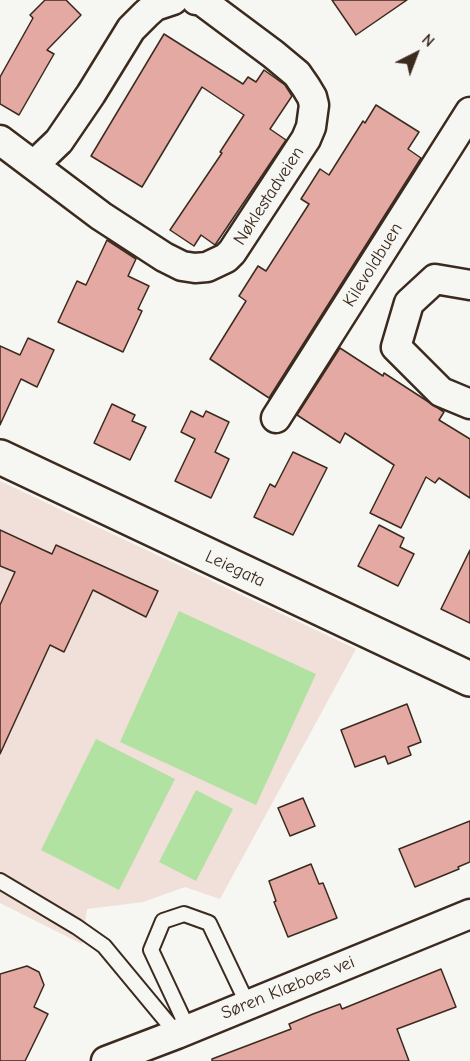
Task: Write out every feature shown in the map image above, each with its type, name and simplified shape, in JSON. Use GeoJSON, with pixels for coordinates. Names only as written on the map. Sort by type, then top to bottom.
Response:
{"type":"FeatureCollection","features":[{"type":"Feature","properties":{"kind":"street"},"geometry":{"type":"LineString","coordinates":[[34,165],[59,141],[131,29],[155,6],[173,0]]}},
{"type":"Feature","properties":{"kind":"street","name":"Nøklestadveien"},"geometry":{"type":"LineString","coordinates":[[0,140],[101,216],[164,257],[182,266],[207,267],[226,258],[306,140],[311,127],[314,105],[312,97],[297,74],[202,1],[196,0]]}},
{"type":"Feature","properties":{"kind":"street","name":"Kilevoldbuen"},"geometry":{"type":"LineString","coordinates":[[276,418],[470,112]]}},
{"type":"Feature","properties":{"kind":"street"},"geometry":{"type":"LineString","coordinates":[[470,285],[435,279],[409,303],[396,347],[441,392],[470,404]]}},
{"type":"Feature","properties":{"kind":"street","name":"Leiegata"},"geometry":{"type":"LineString","coordinates":[[0,457],[470,680]]}},
{"type":"Feature","properties":{"kind":"street","name":"Søren Klæboes vei"},"geometry":{"type":"LineString","coordinates":[[106,1061],[470,914]]}},
{"type":"Feature","properties":{"kind":"lane"},"geometry":{"type":"LineString","coordinates":[[0,881],[77,927],[104,946],[182,1032]]}},
{"type":"Feature","properties":{"kind":"lane"},"geometry":{"type":"LineString","coordinates":[[182,1032],[151,950],[163,921],[184,914],[209,923],[248,1005]]}},
{"type":"Feature","properties":{"kind":"shaded area"},"geometry":{"type":"Polygon","coordinates":[[[0,481],[356,649],[220,899],[185,887],[143,902],[87,909],[82,944],[0,903],[0,481]]]}},
{"type":"Feature","properties":{"kind":"green space"},"geometry":{"type":"Polygon","coordinates":[[[179,611],[316,674],[256,805],[120,742],[179,611]]]}},
{"type":"Feature","properties":{"kind":"green space"},"geometry":{"type":"Polygon","coordinates":[[[96,739],[175,779],[119,890],[41,850],[96,739]]]}},
{"type":"Feature","properties":{"kind":"green space"},"geometry":{"type":"Polygon","coordinates":[[[196,790],[233,809],[196,881],[159,862],[196,790]]]}},
{"type":"Feature","properties":{"kind":"building"},"geometry":{"type":"Polygon","coordinates":[[[45,0],[66,0],[81,15],[47,50],[54,54],[19,115],[0,104],[0,77],[33,18],[30,15],[45,0]]]}},
{"type":"Feature","properties":{"kind":"building"},"geometry":{"type":"Polygon","coordinates":[[[332,0],[407,0],[356,35],[332,0]]]}},
{"type":"Feature","properties":{"kind":"building"},"geometry":{"type":"Polygon","coordinates":[[[164,34],[243,84],[248,77],[256,82],[264,70],[285,85],[292,96],[270,129],[286,140],[215,245],[201,235],[194,246],[170,230],[222,153],[220,152],[244,115],[202,87],[142,187],[91,156],[164,34]]]}},
{"type":"Feature","properties":{"kind":"building"},"geometry":{"type":"Polygon","coordinates":[[[376,105],[419,132],[408,149],[421,158],[269,398],[210,359],[246,301],[239,296],[258,266],[266,271],[309,204],[301,199],[320,169],[329,175],[363,121],[365,123],[376,105]]]}},
{"type":"Feature","properties":{"kind":"building"},"geometry":{"type":"Polygon","coordinates":[[[107,240],[136,259],[128,276],[149,286],[138,309],[142,311],[123,352],[58,322],[77,281],[86,285],[107,240]]]}},
{"type":"Feature","properties":{"kind":"building"},"geometry":{"type":"Polygon","coordinates":[[[28,338],[54,350],[37,387],[21,379],[0,425],[0,346],[20,355],[28,338]]]}},
{"type":"Feature","properties":{"kind":"building"},"geometry":{"type":"Polygon","coordinates":[[[340,348],[444,412],[439,420],[470,439],[470,498],[439,478],[435,483],[426,477],[401,528],[370,513],[394,465],[345,433],[340,443],[297,415],[340,348]]]}},
{"type":"Feature","properties":{"kind":"building"},"geometry":{"type":"Polygon","coordinates":[[[112,404],[135,415],[132,421],[146,427],[130,460],[94,443],[112,404]]]}},
{"type":"Feature","properties":{"kind":"building"},"geometry":{"type":"Polygon","coordinates":[[[191,411],[203,417],[206,411],[229,422],[215,452],[229,459],[211,498],[175,481],[195,439],[181,432],[191,411]]]}},
{"type":"Feature","properties":{"kind":"building"},"geometry":{"type":"Polygon","coordinates":[[[293,452],[327,468],[293,535],[254,517],[270,484],[275,487],[293,452]]]}},
{"type":"Feature","properties":{"kind":"building"},"geometry":{"type":"Polygon","coordinates":[[[379,525],[404,538],[400,547],[414,554],[398,586],[358,566],[379,525]]]}},
{"type":"Feature","properties":{"kind":"building"},"geometry":{"type":"Polygon","coordinates":[[[0,530],[52,554],[56,545],[158,591],[146,617],[93,590],[64,652],[50,645],[0,754],[0,605],[15,572],[0,566],[0,530]]]}},
{"type":"Feature","properties":{"kind":"building"},"geometry":{"type":"Polygon","coordinates":[[[470,550],[470,623],[441,609],[470,550]]]}},
{"type":"Feature","properties":{"kind":"building"},"geometry":{"type":"Polygon","coordinates":[[[407,704],[421,742],[408,747],[411,755],[388,764],[385,756],[355,767],[341,730],[407,704]]]}},
{"type":"Feature","properties":{"kind":"building"},"geometry":{"type":"Polygon","coordinates":[[[303,798],[315,826],[290,836],[278,808],[303,798]]]}},
{"type":"Feature","properties":{"kind":"building"},"geometry":{"type":"Polygon","coordinates":[[[470,821],[470,862],[458,867],[459,869],[415,887],[399,849],[470,821]]]}},
{"type":"Feature","properties":{"kind":"building"},"geometry":{"type":"Polygon","coordinates":[[[311,864],[319,884],[323,883],[337,918],[288,937],[274,902],[276,901],[269,881],[311,864]]]}},
{"type":"Feature","properties":{"kind":"building"},"geometry":{"type":"Polygon","coordinates":[[[27,966],[39,972],[44,985],[34,1007],[48,1014],[25,1061],[0,1061],[0,974],[27,966]]]}},
{"type":"Feature","properties":{"kind":"building"},"geometry":{"type":"Polygon","coordinates":[[[441,969],[456,1007],[397,1029],[409,1061],[212,1061],[212,1059],[291,1029],[289,1024],[313,1014],[340,1004],[342,1009],[441,969]]]}}]}
